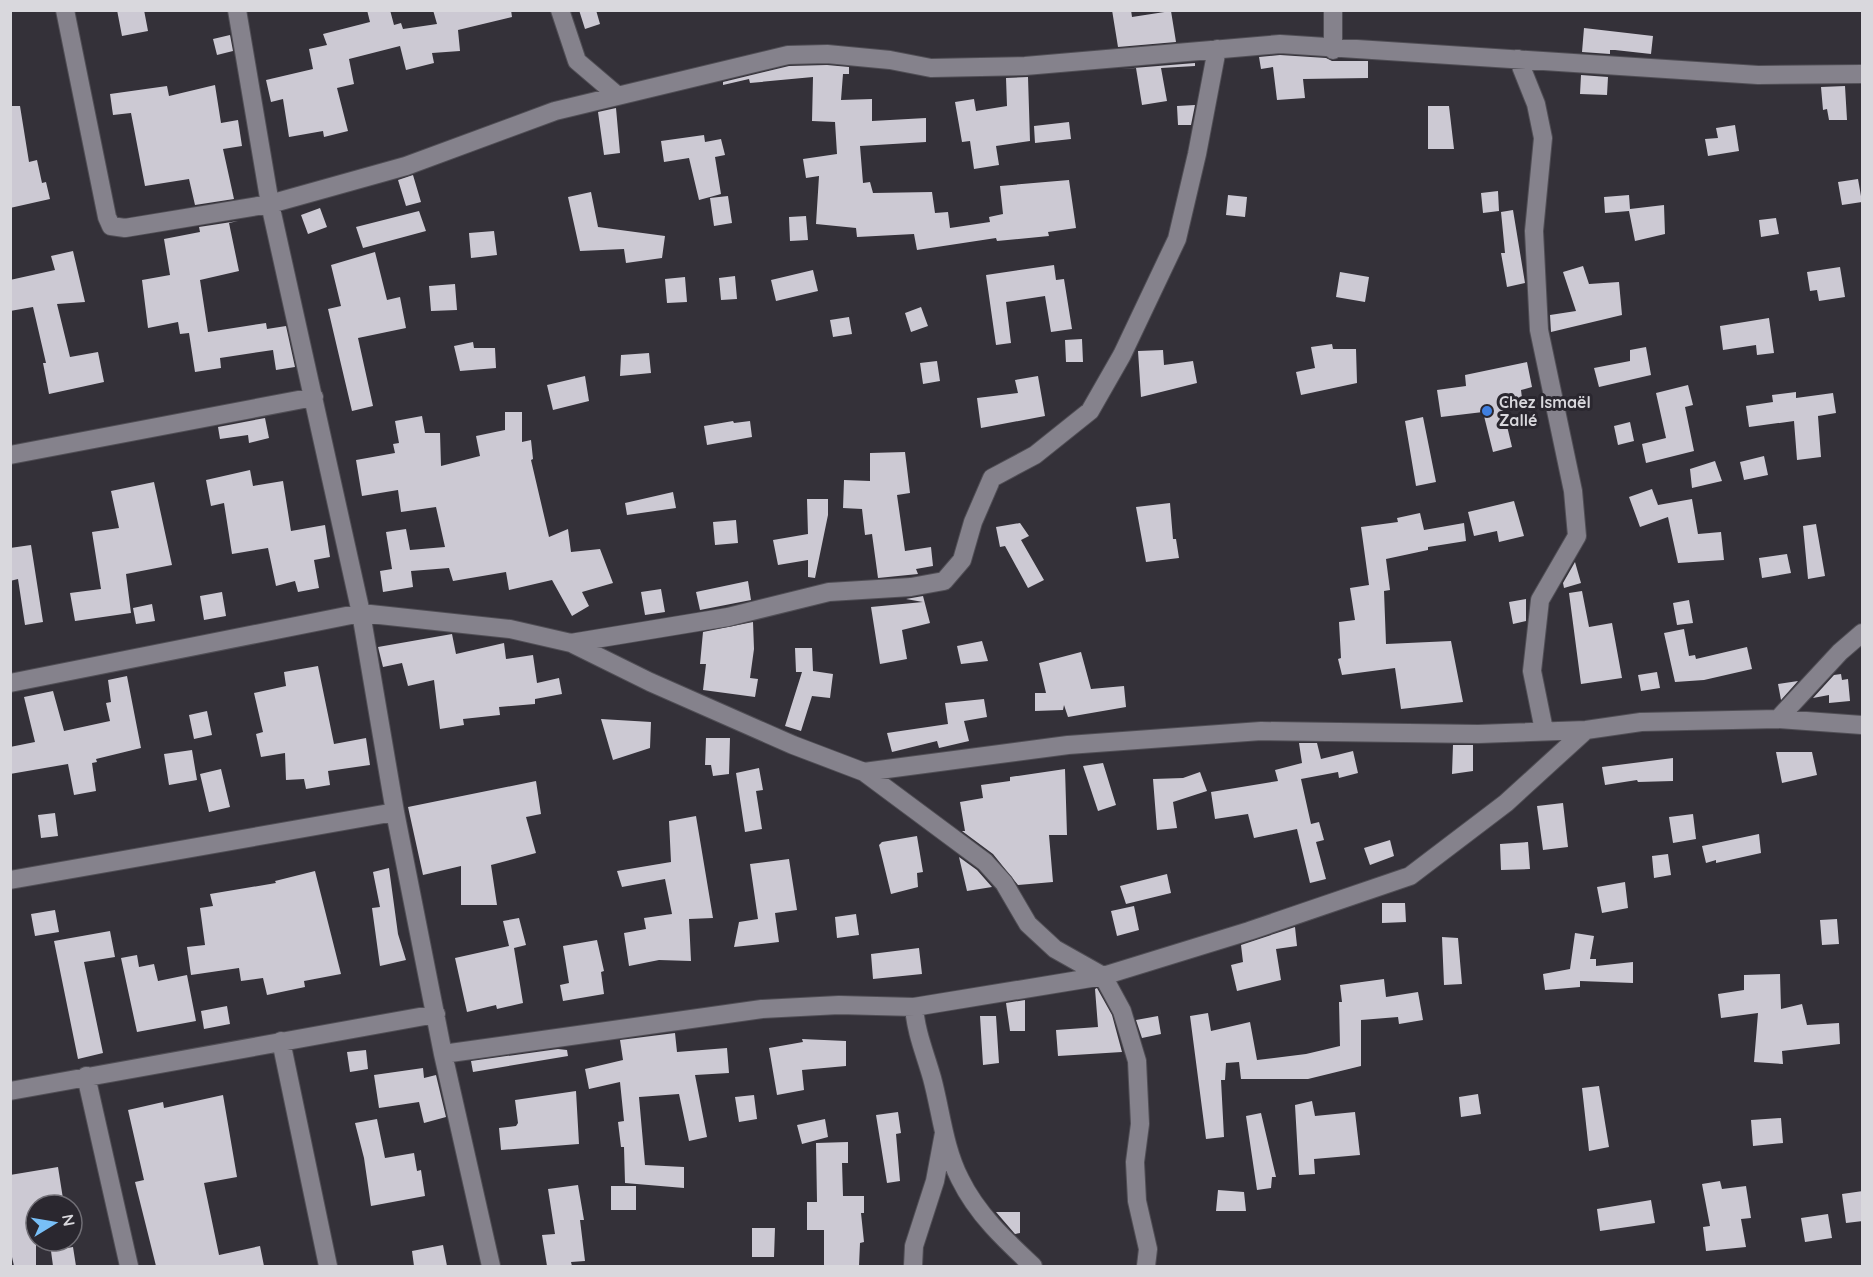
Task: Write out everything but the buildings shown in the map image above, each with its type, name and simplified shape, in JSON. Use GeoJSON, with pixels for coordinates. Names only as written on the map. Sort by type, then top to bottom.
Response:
{"type":"FeatureCollection","features":[{"type":"Feature","properties":{"kind":"street"},"geometry":{"type":"LineString","coordinates":[[65,10],[107,217],[111,226],[125,228],[270,204],[406,166],[555,111],[788,55],[826,54],[890,60],[931,68],[1025,66],[1280,44],[1333,50],[1518,59],[1758,75],[1863,74]]}},
{"type":"Feature","properties":{"kind":"street"},"geometry":{"type":"LineString","coordinates":[[237,10],[270,204],[362,613],[394,812],[443,1054],[491,1266]]}},
{"type":"Feature","properties":{"kind":"street"},"geometry":{"type":"LineString","coordinates":[[560,10],[577,61],[618,96]]}},
{"type":"Feature","properties":{"kind":"street"},"geometry":{"type":"LineString","coordinates":[[1333,10],[1333,50]]}},
{"type":"Feature","properties":{"kind":"street"},"geometry":{"type":"LineString","coordinates":[[571,643],[728,617],[829,592],[911,587],[944,581],[962,560],[973,522],[992,478],[1035,455],[1090,411],[1122,355],[1177,239],[1197,154],[1216,49]]}},
{"type":"Feature","properties":{"kind":"street"},"geometry":{"type":"LineString","coordinates":[[1518,59],[1536,104],[1543,138],[1534,231],[1539,330],[1573,491],[1577,536],[1540,600],[1532,671],[1544,730]]}},
{"type":"Feature","properties":{"kind":"street"},"geometry":{"type":"LineString","coordinates":[[10,455],[314,397]]}},
{"type":"Feature","properties":{"kind":"street"},"geometry":{"type":"LineString","coordinates":[[10,683],[362,613],[510,629],[571,643],[650,682],[793,746],[864,772],[985,862],[1004,883],[1028,924],[1055,949],[1103,976],[1122,1011],[1137,1061],[1140,1124],[1135,1162],[1137,1201],[1148,1249],[1146,1266]]}},
{"type":"Feature","properties":{"kind":"street"},"geometry":{"type":"LineString","coordinates":[[1778,719],[1840,652],[1863,633]]}},
{"type":"Feature","properties":{"kind":"street"},"geometry":{"type":"LineString","coordinates":[[864,772],[1068,745],[1261,731],[1478,734],[1586,730],[1641,722],[1778,719],[1863,725]]}},
{"type":"Feature","properties":{"kind":"street"},"geometry":{"type":"LineString","coordinates":[[443,1054],[762,1009],[839,1005],[914,1007],[1103,976],[1250,932],[1410,876],[1506,804],[1586,730]]}},
{"type":"Feature","properties":{"kind":"street"},"geometry":{"type":"LineString","coordinates":[[10,880],[394,812]]}},
{"type":"Feature","properties":{"kind":"street"},"geometry":{"type":"LineString","coordinates":[[914,1007],[916,1032],[932,1078],[944,1132],[959,1179],[990,1224],[1033,1266]]}},
{"type":"Feature","properties":{"kind":"street"},"geometry":{"type":"LineString","coordinates":[[10,1091],[436,1014]]}},
{"type":"Feature","properties":{"kind":"street"},"geometry":{"type":"LineString","coordinates":[[281,1041],[328,1266]]}},
{"type":"Feature","properties":{"kind":"street"},"geometry":{"type":"LineString","coordinates":[[86,1076],[129,1266]]}},
{"type":"Feature","properties":{"kind":"street"},"geometry":{"type":"LineString","coordinates":[[913,1266],[914,1246],[935,1181],[944,1132]]}},
{"type":"Feature","properties":{"kind":"place","name":"Chez Ismaël Zallé"},"geometry":{"type":"Point","coordinates":[1487,411]}}]}
